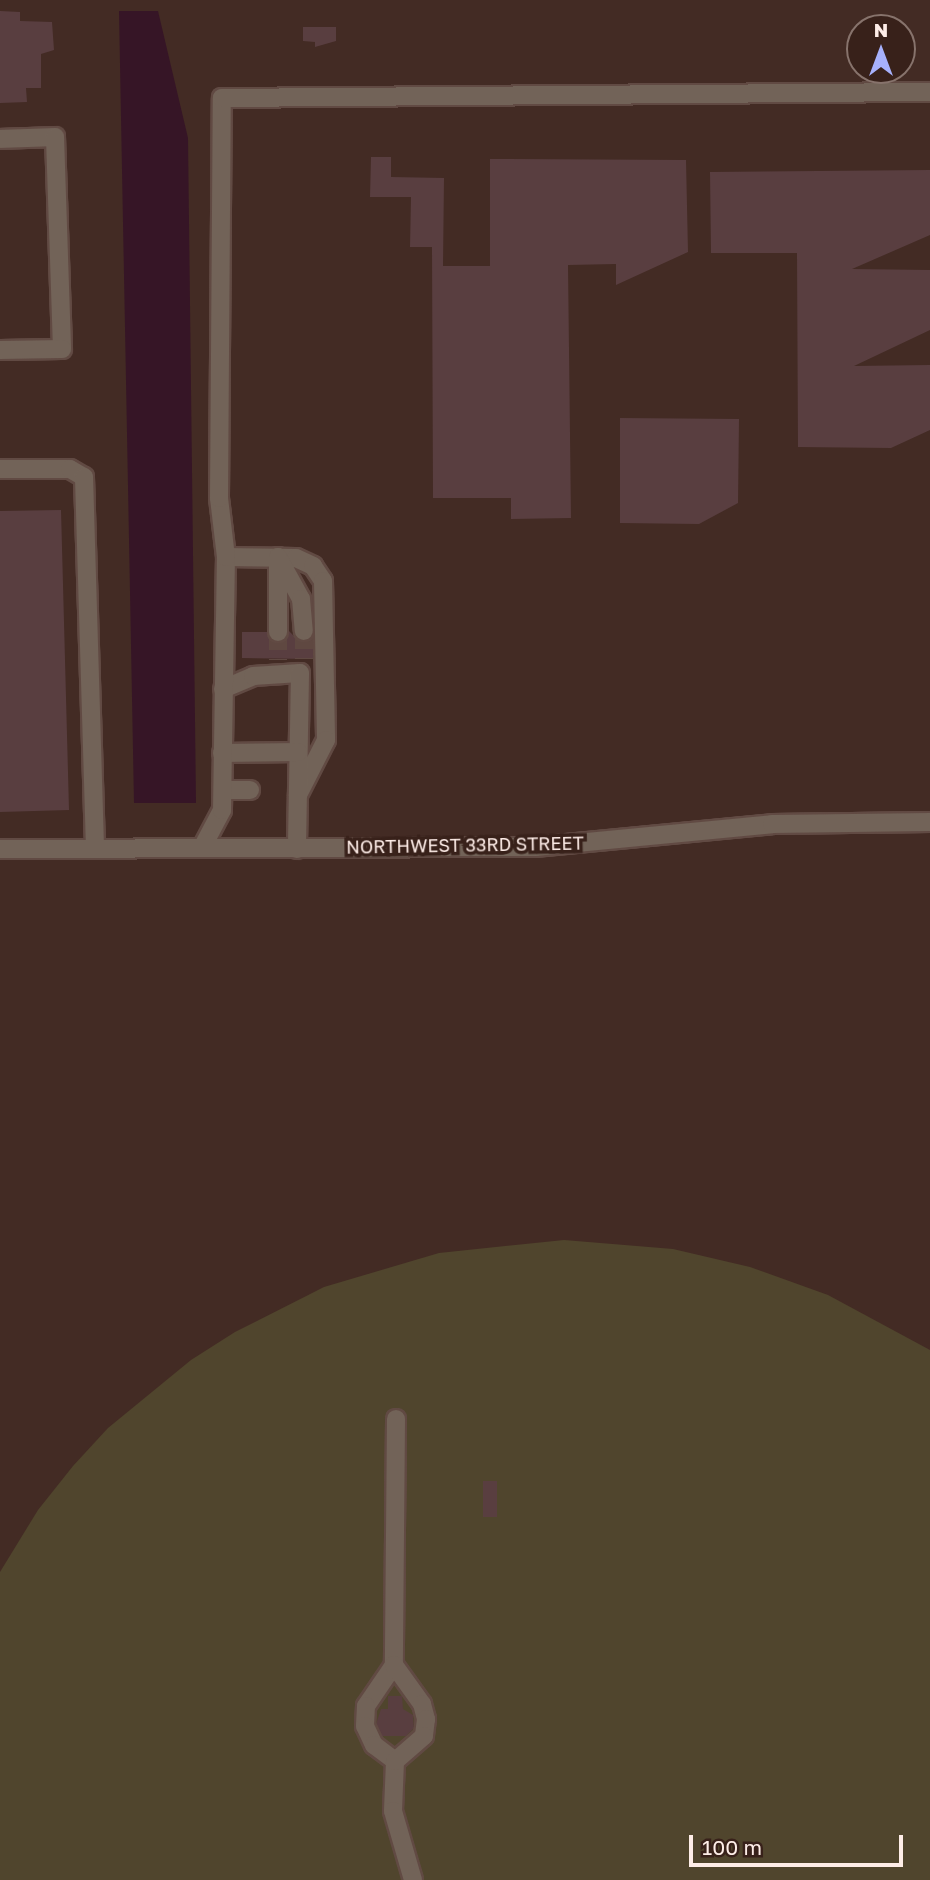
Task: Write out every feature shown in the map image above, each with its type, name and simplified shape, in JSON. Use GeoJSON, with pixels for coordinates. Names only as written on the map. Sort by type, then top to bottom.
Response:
{"type":"FeatureCollection","features":[{"type":"Feature","properties":{"kind":"street"},"geometry":{"type":"LineString","coordinates":[[202,848],[220,818],[223,790],[226,557],[219,498],[222,98],[930,92]]}},
{"type":"Feature","properties":{"kind":"street"},"geometry":{"type":"LineString","coordinates":[[0,139],[55,137],[62,349],[0,350]]}},
{"type":"Feature","properties":{"kind":"street"},"geometry":{"type":"LineString","coordinates":[[0,469],[79,471],[87,509],[95,849]]}},
{"type":"Feature","properties":{"kind":"street"},"geometry":{"type":"LineString","coordinates":[[226,557],[278,557],[304,561],[323,581],[325,746],[298,795]]}},
{"type":"Feature","properties":{"kind":"street"},"geometry":{"type":"LineString","coordinates":[[278,557],[302,599],[304,631]]}},
{"type":"Feature","properties":{"kind":"street"},"geometry":{"type":"LineString","coordinates":[[278,557],[278,632]]}},
{"type":"Feature","properties":{"kind":"street"},"geometry":{"type":"LineString","coordinates":[[223,689],[278,667],[303,668],[326,673]]}},
{"type":"Feature","properties":{"kind":"street"},"geometry":{"type":"LineString","coordinates":[[297,849],[298,752],[303,668]]}},
{"type":"Feature","properties":{"kind":"street"},"geometry":{"type":"LineString","coordinates":[[222,752],[298,752]]}},
{"type":"Feature","properties":{"kind":"street"},"geometry":{"type":"LineString","coordinates":[[223,790],[250,790]]}},
{"type":"Feature","properties":{"kind":"street","name":"NORTHWEST 33RD STREET"},"geometry":{"type":"LineString","coordinates":[[0,849],[544,846],[772,824],[930,822]]}},
{"type":"Feature","properties":{"kind":"street"},"geometry":{"type":"LineString","coordinates":[[395,1761],[374,1745],[365,1726],[366,1706],[394,1665],[396,1419]]}},
{"type":"Feature","properties":{"kind":"street"},"geometry":{"type":"LineString","coordinates":[[394,1665],[422,1704],[426,1719],[424,1736],[395,1761],[393,1811],[413,1880]]}},
{"type":"Feature","properties":{"kind":"shaded area"},"geometry":{"type":"Polygon","coordinates":[[[119,11],[158,11],[188,138],[196,803],[134,803],[119,11]]]}},
{"type":"Feature","properties":{"kind":"shaded area"},"geometry":{"type":"Polygon","coordinates":[[[564,1240],[673,1249],[750,1267],[828,1295],[930,1350],[930,1880],[0,1880],[0,1572],[38,1510],[73,1466],[108,1428],[191,1360],[235,1332],[324,1287],[439,1253],[564,1240]]]}},
{"type":"Feature","properties":{"kind":"building"},"geometry":{"type":"Polygon","coordinates":[[[0,11],[20,12],[20,21],[52,22],[54,50],[41,54],[41,88],[26,88],[27,102],[0,103],[0,11]]]}},
{"type":"Feature","properties":{"kind":"building"},"geometry":{"type":"Polygon","coordinates":[[[303,27],[336,27],[336,41],[315,47],[315,42],[303,41],[303,27]]]}},
{"type":"Feature","properties":{"kind":"building"},"geometry":{"type":"Polygon","coordinates":[[[371,157],[391,157],[391,177],[444,178],[443,266],[490,266],[490,159],[686,160],[688,252],[616,285],[616,264],[568,265],[571,518],[511,519],[511,498],[433,498],[432,247],[410,247],[411,197],[370,197],[371,157]]]}},
{"type":"Feature","properties":{"kind":"building"},"geometry":{"type":"Polygon","coordinates":[[[930,170],[930,235],[852,269],[930,270],[930,330],[854,366],[930,365],[930,430],[891,448],[798,447],[797,253],[711,253],[710,172],[930,170]]]}},
{"type":"Feature","properties":{"kind":"building"},"geometry":{"type":"Polygon","coordinates":[[[620,418],[739,419],[738,503],[699,524],[620,523],[620,418]]]}},
{"type":"Feature","properties":{"kind":"building"},"geometry":{"type":"Polygon","coordinates":[[[61,510],[69,810],[0,812],[0,511],[61,510]]]}},
{"type":"Feature","properties":{"kind":"building"},"geometry":{"type":"Polygon","coordinates":[[[289,631],[300,642],[313,638],[313,659],[242,658],[242,632],[267,632],[279,643],[289,631]]]}},
{"type":"Feature","properties":{"kind":"building"},"geometry":{"type":"Polygon","coordinates":[[[483,1481],[497,1481],[497,1517],[483,1517],[483,1481]]]}},
{"type":"Feature","properties":{"kind":"building"},"geometry":{"type":"Polygon","coordinates":[[[388,1696],[402,1696],[403,1709],[413,1715],[414,1728],[406,1736],[382,1736],[376,1724],[381,1709],[388,1709],[388,1696]]]}},
{"type":"Feature","properties":{"kind":"tunnel"},"geometry":{"type":"LineString","coordinates":[[304,631],[304,659]]}},
{"type":"Feature","properties":{"kind":"tunnel"},"geometry":{"type":"LineString","coordinates":[[278,632],[278,660]]}}]}
